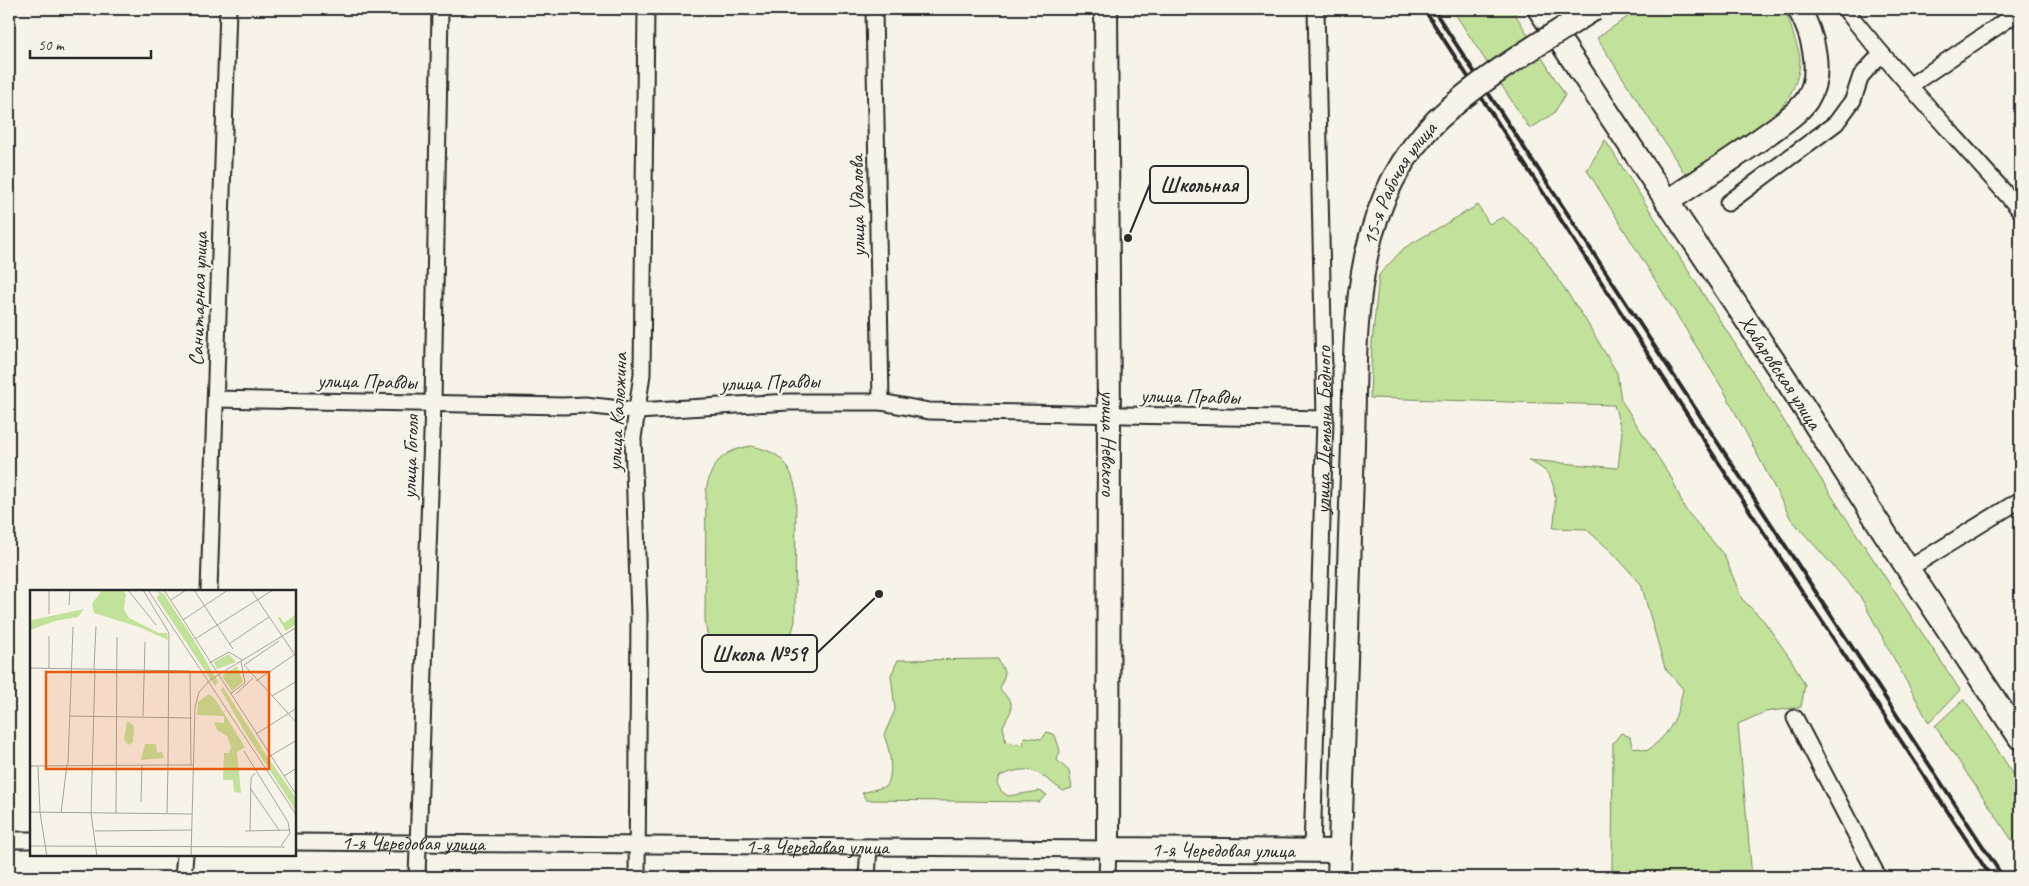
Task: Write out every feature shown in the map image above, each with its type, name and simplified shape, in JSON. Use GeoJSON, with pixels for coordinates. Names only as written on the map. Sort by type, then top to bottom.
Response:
{"type":"FeatureCollection","features":[{"type":"Feature","properties":{"kind":"main road","name":"улица Невского"},"geometry":{"type":"LineString","coordinates":[[1106,9],[1109,416],[1108,849]]}},
{"type":"Feature","properties":{"kind":"main road","name":"Хабаровская улица"},"geometry":{"type":"LineString","coordinates":[[1539,9],[1789,384],[2020,738]]}},
{"type":"Feature","properties":{"kind":"main road","name":"15-я Рабочая улица"},"geometry":{"type":"LineString","coordinates":[[1352,444],[1356,323],[1364,264],[1376,216],[1390,186],[1407,157],[1437,121],[1488,78],[1594,9]]}},
{"type":"Feature","properties":{"kind":"main road"},"geometry":{"type":"LineString","coordinates":[[1667,202],[1786,120],[1807,100],[1815,77],[1815,58],[1807,25],[1799,9]]}},
{"type":"Feature","properties":{"kind":"main road","name":"улица Демьяна Бедного"},"geometry":{"type":"LineString","coordinates":[[1339,877],[1352,444]]}},
{"type":"Feature","properties":{"kind":"main road","name":"1-я Чередовая улица"},"geometry":{"type":"LineString","coordinates":[[1108,849],[1340,851]]}},
{"type":"Feature","properties":{"kind":"street","name":"Санитарная улица"},"geometry":{"type":"LineString","coordinates":[[209,590],[228,9]]}},
{"type":"Feature","properties":{"kind":"street","name":"улица Гоголя"},"geometry":{"type":"LineString","coordinates":[[417,877],[433,404],[440,9]]}},
{"type":"Feature","properties":{"kind":"street","name":"улица Калюжина"},"geometry":{"type":"LineString","coordinates":[[637,877],[639,615],[633,438],[642,374],[646,9]]}},
{"type":"Feature","properties":{"kind":"street","name":"улица Удалова"},"geometry":{"type":"LineString","coordinates":[[874,9],[881,402]]}},
{"type":"Feature","properties":{"kind":"street","name":"улица Демьяна Бедного"},"geometry":{"type":"LineString","coordinates":[[1312,851],[1325,419],[1316,9]]}},
{"type":"Feature","properties":{"kind":"street"},"geometry":{"type":"LineString","coordinates":[[1845,9],[1881,54],[1911,85],[2020,210]]}},
{"type":"Feature","properties":{"kind":"street"},"geometry":{"type":"LineString","coordinates":[[1911,85],[2020,10]]}},
{"type":"Feature","properties":{"kind":"street"},"geometry":{"type":"LineString","coordinates":[[1728,203],[1836,124],[1853,100],[1862,76],[1881,54]]}},
{"type":"Feature","properties":{"kind":"street","name":"улица Правды"},"geometry":{"type":"LineString","coordinates":[[216,399],[585,405],[638,411],[788,402],[881,402],[929,410],[1109,416],[1325,419]]}},
{"type":"Feature","properties":{"kind":"street"},"geometry":{"type":"LineString","coordinates":[[1908,569],[2020,500]]}},
{"type":"Feature","properties":{"kind":"street"},"geometry":{"type":"LineString","coordinates":[[1795,718],[1878,877]]}},
{"type":"Feature","properties":{"kind":"street"},"geometry":{"type":"LineString","coordinates":[[9,840],[30,840]]}},
{"type":"Feature","properties":{"kind":"street","name":"1-я Чередовая улица"},"geometry":{"type":"LineString","coordinates":[[296,842],[1108,849]]}},
{"type":"Feature","properties":{"kind":"street"},"geometry":{"type":"LineString","coordinates":[[867,877],[869,847]]}},
{"type":"Feature","properties":{"kind":"street","name":"улица Невского"},"geometry":{"type":"LineString","coordinates":[[1107,877],[1108,849]]}},
{"type":"Feature","properties":{"kind":"street"},"geometry":{"type":"LineString","coordinates":[[183,877],[185,856]]}},
{"type":"Feature","properties":{"kind":"green space"},"geometry":{"type":"Polygon","coordinates":[[[1452,9],[1512,9],[1565,95],[1554,113],[1530,129],[1452,9]]]}},
{"type":"Feature","properties":{"kind":"green space"},"geometry":{"type":"Polygon","coordinates":[[[1639,9],[1783,9],[1790,23],[1800,60],[1796,81],[1787,99],[1774,115],[1758,129],[1721,154],[1685,174],[1597,38],[1639,9]]]}},
{"type":"Feature","properties":{"kind":"green space"},"geometry":{"type":"Polygon","coordinates":[[[1605,140],[1842,512],[1960,690],[1929,723],[1860,596],[1791,519],[1724,391],[1587,170],[1605,140]]]}},
{"type":"Feature","properties":{"kind":"green space"},"geometry":{"type":"Polygon","coordinates":[[[1478,205],[1489,224],[1503,217],[1535,245],[1585,319],[1617,373],[1621,400],[1672,479],[1685,509],[1724,555],[1742,599],[1764,621],[1792,661],[1805,685],[1801,707],[1765,712],[1738,724],[1752,877],[1612,877],[1613,743],[1621,733],[1630,737],[1632,747],[1648,750],[1663,737],[1672,724],[1683,689],[1665,668],[1641,584],[1611,551],[1586,529],[1553,528],[1555,498],[1552,482],[1545,471],[1528,460],[1618,468],[1622,432],[1614,405],[1370,398],[1372,343],[1379,275],[1404,248],[1478,205]]]}},
{"type":"Feature","properties":{"kind":"green space"},"geometry":{"type":"Polygon","coordinates":[[[751,446],[769,451],[782,460],[791,473],[796,491],[795,621],[792,633],[784,649],[772,659],[752,664],[732,660],[715,648],[708,637],[705,620],[706,490],[708,480],[720,459],[733,451],[751,446]]]}},
{"type":"Feature","properties":{"kind":"green space"},"geometry":{"type":"Polygon","coordinates":[[[998,659],[1005,673],[1000,689],[1011,702],[1011,711],[1003,726],[1006,742],[1023,745],[1024,737],[1042,739],[1047,732],[1055,735],[1060,751],[1057,760],[1069,771],[1072,788],[1063,791],[1040,774],[1020,770],[1000,776],[997,783],[1001,791],[1008,796],[1040,791],[1047,795],[1039,802],[866,800],[862,793],[887,786],[889,780],[890,760],[884,735],[895,710],[891,675],[898,660],[998,659]]]}},
{"type":"Feature","properties":{"kind":"green space"},"geometry":{"type":"Polygon","coordinates":[[[1964,699],[2020,784],[2020,852],[1935,726],[1964,699]]]}},
{"type":"Feature","properties":{"kind":"railway"},"geometry":{"type":"LineString","coordinates":[[1424,9],[1794,579],[1991,877]]}},
{"type":"Feature","properties":{"kind":"railway"},"geometry":{"type":"LineString","coordinates":[[1433,9],[2003,877]]}},
{"type":"Feature","properties":{"kind":"place","name":"Школьная"},"geometry":{"type":"Point","coordinates":[1128,238]}},
{"type":"Feature","properties":{"kind":"place","name":"Школа №59"},"geometry":{"type":"Point","coordinates":[879,594]}}]}
